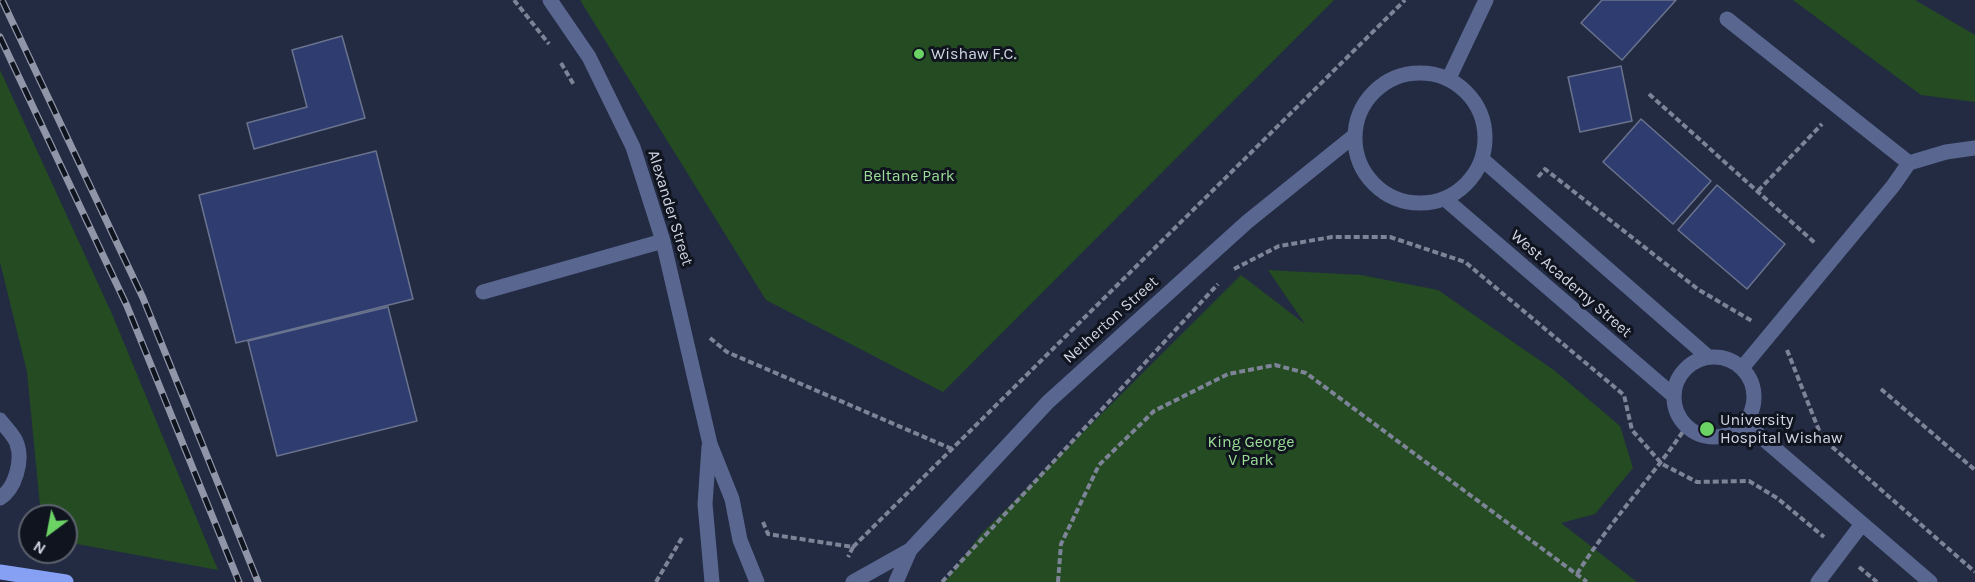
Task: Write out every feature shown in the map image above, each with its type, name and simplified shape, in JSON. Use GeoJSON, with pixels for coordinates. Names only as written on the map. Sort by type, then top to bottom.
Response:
{"type":"FeatureCollection","features":[{"type":"Feature","properties":{"kind":"main road"},"geometry":{"type":"LineString","coordinates":[[0,572],[66,582]]}},
{"type":"Feature","properties":{"kind":"street","name":"Alexander Street"},"geometry":{"type":"LineString","coordinates":[[550,0],[589,57],[633,147],[663,241],[710,444],[732,499],[740,540],[757,582]]}},
{"type":"Feature","properties":{"kind":"street"},"geometry":{"type":"LineString","coordinates":[[1449,78],[1486,0]]}},
{"type":"Feature","properties":{"kind":"street"},"geometry":{"type":"LineString","coordinates":[[1727,19],[1909,163]]}},
{"type":"Feature","properties":{"kind":"street"},"geometry":{"type":"LineString","coordinates":[[1426,72],[1449,78],[1473,97],[1483,118],[1486,138],[1483,160],[1465,187],[1445,199],[1426,203],[1403,201],[1389,195],[1371,181],[1358,157],[1355,135],[1357,121],[1364,104],[1378,87],[1398,76],[1426,72]]}},
{"type":"Feature","properties":{"kind":"street","name":"Netherton Street"},"geometry":{"type":"LineString","coordinates":[[853,582],[910,550],[1048,402],[1247,222],[1355,135]]}},
{"type":"Feature","properties":{"kind":"street"},"geometry":{"type":"LineString","coordinates":[[1742,368],[1909,163],[1946,152],[1975,148]]}},
{"type":"Feature","properties":{"kind":"street"},"geometry":{"type":"LineString","coordinates":[[1483,160],[1707,356]]}},
{"type":"Feature","properties":{"kind":"street","name":"West Academy Street"},"geometry":{"type":"LineString","coordinates":[[1445,199],[1674,396]]}},
{"type":"Feature","properties":{"kind":"street"},"geometry":{"type":"LineString","coordinates":[[483,292],[663,241]]}},
{"type":"Feature","properties":{"kind":"street"},"geometry":{"type":"LineString","coordinates":[[1707,356],[1724,357],[1742,368],[1753,384],[1754,404],[1745,423],[1727,435],[1713,438],[1701,436],[1686,427],[1678,416],[1674,396],[1674,387],[1683,369],[1707,356]]}},
{"type":"Feature","properties":{"kind":"street"},"geometry":{"type":"LineString","coordinates":[[0,420],[17,444],[18,468],[7,494],[0,498]]}},
{"type":"Feature","properties":{"kind":"street"},"geometry":{"type":"LineString","coordinates":[[1745,423],[1930,582]]}},
{"type":"Feature","properties":{"kind":"street","name":"Alexander Street"},"geometry":{"type":"LineString","coordinates":[[710,444],[705,504],[712,582]]}},
{"type":"Feature","properties":{"kind":"street"},"geometry":{"type":"LineString","coordinates":[[1818,582],[1862,524]]}},
{"type":"Feature","properties":{"kind":"street","name":"Netherton Street"},"geometry":{"type":"LineString","coordinates":[[896,582],[910,550]]}},
{"type":"Feature","properties":{"kind":"path"},"geometry":{"type":"LineString","coordinates":[[514,0],[550,46]]}},
{"type":"Feature","properties":{"kind":"path"},"geometry":{"type":"LineString","coordinates":[[846,562],[853,547],[1406,0]]}},
{"type":"Feature","properties":{"kind":"path"},"geometry":{"type":"LineString","coordinates":[[556,54],[579,96]]}},
{"type":"Feature","properties":{"kind":"path"},"geometry":{"type":"LineString","coordinates":[[1649,94],[1833,259]]}},
{"type":"Feature","properties":{"kind":"path"},"geometry":{"type":"LineString","coordinates":[[1758,191],[1826,120]]}},
{"type":"Feature","properties":{"kind":"path"},"geometry":{"type":"LineString","coordinates":[[1231,270],[1280,246],[1332,237],[1390,237],[1465,262],[1624,395],[1632,430],[1662,464],[1697,482],[1749,481],[1777,498],[1877,582]]}},
{"type":"Feature","properties":{"kind":"path"},"geometry":{"type":"LineString","coordinates":[[944,582],[1223,278]]}},
{"type":"Feature","properties":{"kind":"path"},"geometry":{"type":"LineString","coordinates":[[709,338],[727,352],[952,449]]}},
{"type":"Feature","properties":{"kind":"path"},"geometry":{"type":"LineString","coordinates":[[1058,582],[1061,544],[1099,465],[1154,411],[1228,374],[1275,365],[1306,373],[1587,582]]}},
{"type":"Feature","properties":{"kind":"path"},"geometry":{"type":"LineString","coordinates":[[1881,389],[1975,470]]}},
{"type":"Feature","properties":{"kind":"path"},"geometry":{"type":"LineString","coordinates":[[1577,574],[1593,547],[1662,464],[1686,427]]}},
{"type":"Feature","properties":{"kind":"path"},"geometry":{"type":"LineString","coordinates":[[732,499],[751,499],[768,534],[853,547]]}},
{"type":"Feature","properties":{"kind":"path"},"geometry":{"type":"LineString","coordinates":[[656,582],[683,536],[685,511],[705,504]]}},
{"type":"Feature","properties":{"kind":"green space","name":"Beltane Park"},"geometry":{"type":"Polygon","coordinates":[[[580,0],[1334,0],[943,392],[766,300],[580,0]]]}},
{"type":"Feature","properties":{"kind":"green space"},"geometry":{"type":"Polygon","coordinates":[[[1793,0],[1915,0],[1975,35],[1975,102],[1921,95],[1793,0]]]}},
{"type":"Feature","properties":{"kind":"green space"},"geometry":{"type":"Polygon","coordinates":[[[0,70],[112,314],[218,570],[78,544],[78,504],[40,504],[27,372],[0,262],[0,70]]]}},
{"type":"Feature","properties":{"kind":"green space","name":"King George V Park"},"geometry":{"type":"Polygon","coordinates":[[[1268,270],[1361,275],[1438,290],[1555,371],[1620,426],[1633,468],[1595,514],[1561,523],[1637,582],[945,582],[981,534],[1241,275],[1305,324],[1268,270]]]}},
{"type":"Feature","properties":{"kind":"building"},"geometry":{"type":"Polygon","coordinates":[[[1602,0],[1676,0],[1622,60],[1581,23],[1602,0]]]}},
{"type":"Feature","properties":{"kind":"building"},"geometry":{"type":"Polygon","coordinates":[[[342,36],[365,118],[254,149],[247,123],[307,107],[292,50],[342,36]]]}},
{"type":"Feature","properties":{"kind":"building"},"geometry":{"type":"Polygon","coordinates":[[[1621,66],[1632,121],[1580,132],[1568,77],[1621,66]]]}},
{"type":"Feature","properties":{"kind":"building"},"geometry":{"type":"Polygon","coordinates":[[[1641,119],[1711,181],[1673,224],[1603,162],[1641,119]]]}},
{"type":"Feature","properties":{"kind":"building"},"geometry":{"type":"Polygon","coordinates":[[[376,151],[413,299],[236,343],[199,195],[376,151]]]}},
{"type":"Feature","properties":{"kind":"building"},"geometry":{"type":"Polygon","coordinates":[[[1717,185],[1785,244],[1747,289],[1678,230],[1717,185]]]}},
{"type":"Feature","properties":{"kind":"building"},"geometry":{"type":"Polygon","coordinates":[[[388,307],[417,421],[277,456],[248,341],[388,307]]]}},
{"type":"Feature","properties":{"kind":"railway"},"geometry":{"type":"LineString","coordinates":[[2,0],[143,298],[258,582]]}},
{"type":"Feature","properties":{"kind":"railway"},"geometry":{"type":"LineString","coordinates":[[0,37],[127,306],[239,582]]}},
{"type":"Feature","properties":{"kind":"place","name":"Wishaw F.C."},"geometry":{"type":"Point","coordinates":[919,54]}},
{"type":"Feature","properties":{"kind":"place","name":"University Hospital Wishaw"},"geometry":{"type":"Point","coordinates":[1707,429]}}]}
